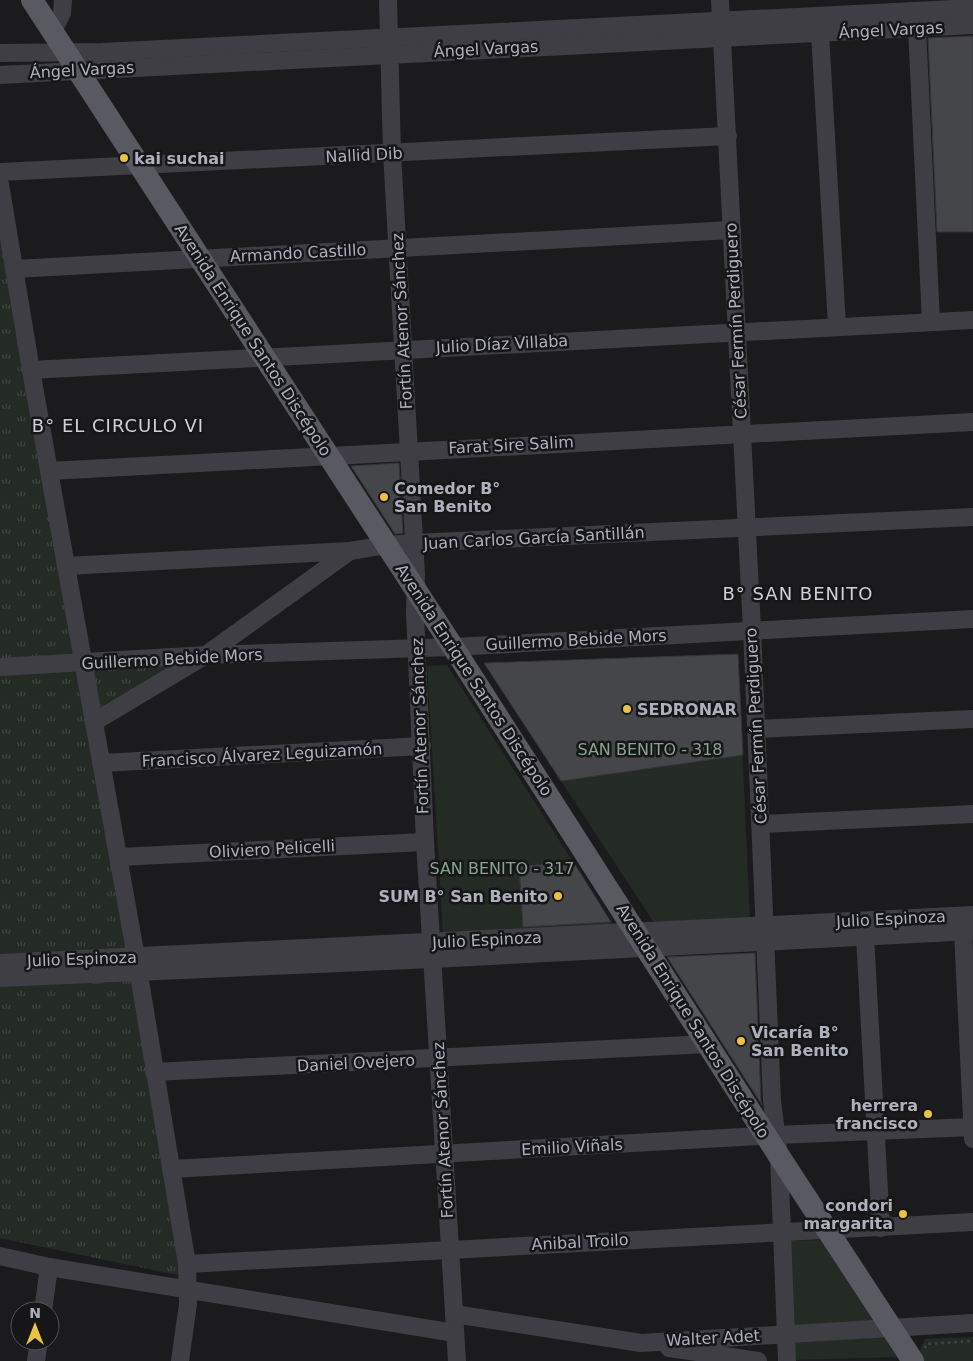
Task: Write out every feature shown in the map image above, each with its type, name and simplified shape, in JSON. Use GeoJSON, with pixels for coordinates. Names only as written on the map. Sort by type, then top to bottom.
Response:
{"type":"FeatureCollection","features":[{"type":"Feature","properties":{"kind":"main road","name":"Avenida Enrique Santos Discépolo"},"geometry":{"type":"LineString","coordinates":[[32,0],[453,647],[892,1328],[915,1359]]}},
{"type":"Feature","properties":{"kind":"street"},"geometry":{"type":"LineString","coordinates":[[53,31],[62,13],[63,0]]}},
{"type":"Feature","properties":{"kind":"street","name":"Fortín Atenor Sánchez"},"geometry":{"type":"LineString","coordinates":[[388,0],[392,153],[415,543],[417,648],[425,842],[440,1059],[457,1361]]}},
{"type":"Feature","properties":{"kind":"street","name":"César Fermín Perdiguero"},"geometry":{"type":"LineString","coordinates":[[720,0],[752,630],[774,1143],[787,1361]]}},
{"type":"Feature","properties":{"kind":"street","name":"Ángel Vargas"},"geometry":{"type":"LineString","coordinates":[[0,75],[72,61],[102,52],[389,45],[721,29],[973,8]]}},
{"type":"Feature","properties":{"kind":"street","name":"Ángel Vargas"},"geometry":{"type":"LineString","coordinates":[[721,29],[820,33],[973,25]]}},
{"type":"Feature","properties":{"kind":"street"},"geometry":{"type":"LineString","coordinates":[[917,28],[931,322]]}},
{"type":"Feature","properties":{"kind":"street"},"geometry":{"type":"LineString","coordinates":[[820,33],[837,326]]}},
{"type":"Feature","properties":{"kind":"street","name":"Ángel Vargas"},"geometry":{"type":"LineString","coordinates":[[0,53],[72,61]]}},
{"type":"Feature","properties":{"kind":"street","name":"Nallid Dib"},"geometry":{"type":"LineString","coordinates":[[0,172],[728,136]]}},
{"type":"Feature","properties":{"kind":"street"},"geometry":{"type":"LineString","coordinates":[[0,184],[31,370],[119,857],[187,1264],[188,1290],[180,1361]]}},
{"type":"Feature","properties":{"kind":"street","name":"Armando Castillo"},"geometry":{"type":"LineString","coordinates":[[14,269],[732,230]]}},
{"type":"Feature","properties":{"kind":"street","name":"Julio Díaz Villaba"},"geometry":{"type":"LineString","coordinates":[[31,370],[973,320]]}},
{"type":"Feature","properties":{"kind":"street","name":"Farat Sire Salim"},"geometry":{"type":"LineString","coordinates":[[49,471],[409,450],[973,422]]}},
{"type":"Feature","properties":{"kind":"street","name":"Juan Carlos García Santillán"},"geometry":{"type":"LineString","coordinates":[[66,566],[350,551],[386,545],[415,543],[973,516]]}},
{"type":"Feature","properties":{"kind":"street"},"geometry":{"type":"LineString","coordinates":[[94,722],[206,655],[350,551]]}},
{"type":"Feature","properties":{"kind":"street","name":"Guillermo Bebide Mors"},"geometry":{"type":"LineString","coordinates":[[0,667],[83,664],[206,655],[453,647],[973,619]]}},
{"type":"Feature","properties":{"kind":"street"},"geometry":{"type":"LineString","coordinates":[[756,730],[973,719]]}},
{"type":"Feature","properties":{"kind":"street","name":"Francisco Álvarez Leguizamón"},"geometry":{"type":"LineString","coordinates":[[101,763],[422,746]]}},
{"type":"Feature","properties":{"kind":"street"},"geometry":{"type":"LineString","coordinates":[[760,824],[973,814]]}},
{"type":"Feature","properties":{"kind":"street","name":"Oliviero Pelicelli"},"geometry":{"type":"LineString","coordinates":[[119,857],[425,842]]}},
{"type":"Feature","properties":{"kind":"street","name":"Julio Espinoza"},"geometry":{"type":"LineString","coordinates":[[0,978],[137,964],[432,951],[765,933],[973,915]]}},
{"type":"Feature","properties":{"kind":"street"},"geometry":{"type":"LineString","coordinates":[[968,932],[973,1140]]}},
{"type":"Feature","properties":{"kind":"street","name":"Julio Espinoza"},"geometry":{"type":"LineString","coordinates":[[765,933],[865,936],[968,932]]}},
{"type":"Feature","properties":{"kind":"street"},"geometry":{"type":"LineString","coordinates":[[865,936],[881,1228]]}},
{"type":"Feature","properties":{"kind":"street","name":"Julio Espinoza"},"geometry":{"type":"LineString","coordinates":[[0,962],[137,964]]}},
{"type":"Feature","properties":{"kind":"street","name":"Daniel Ovejero"},"geometry":{"type":"LineString","coordinates":[[154,1072],[708,1044]]}},
{"type":"Feature","properties":{"kind":"street","name":"Emilio Viñals"},"geometry":{"type":"LineString","coordinates":[[171,1169],[444,1154],[774,1143],[876,1133],[973,1128]]}},
{"type":"Feature","properties":{"kind":"street","name":"Anibal Troilo"},"geometry":{"type":"LineString","coordinates":[[187,1264],[450,1248],[973,1222]]}},
{"type":"Feature","properties":{"kind":"street"},"geometry":{"type":"LineString","coordinates":[[0,1256],[50,1267],[455,1333]]}},
{"type":"Feature","properties":{"kind":"street"},"geometry":{"type":"LineString","coordinates":[[45,1301],[50,1267]]}},
{"type":"Feature","properties":{"kind":"street","name":"Walter Adet"},"geometry":{"type":"LineString","coordinates":[[454,1314],[641,1344],[973,1323]]}},
{"type":"Feature","properties":{"kind":"street"},"geometry":{"type":"LineString","coordinates":[[641,1344],[758,1361]]}},
{"type":"Feature","properties":{"kind":"path"},"geometry":{"type":"LineString","coordinates":[[915,1359],[926,1344],[973,1341]]}},
{"type":"Feature","properties":{"kind":"green space"},"geometry":{"type":"Polygon","coordinates":[[[0,222],[182,1276],[0,1238],[0,222]]]}},
{"type":"Feature","properties":{"kind":"green space","name":"SAN BENITO - 318"},"geometry":{"type":"Polygon","coordinates":[[[738,654],[750,920],[656,926],[484,663],[738,654]]]}},
{"type":"Feature","properties":{"kind":"green space"},"geometry":{"type":"Polygon","coordinates":[[[193,660],[97,718],[87,667],[193,660]]]}},
{"type":"Feature","properties":{"kind":"green space","name":"SAN BENITO - 317"},"geometry":{"type":"Polygon","coordinates":[[[447,665],[614,926],[443,935],[427,666],[447,665]]]}},
{"type":"Feature","properties":{"kind":"green space"},"geometry":{"type":"Polygon","coordinates":[[[825,1240],[877,1325],[787,1331],[784,1241],[825,1240]]]}},
{"type":"Feature","properties":{"kind":"green space"},"geometry":{"type":"Polygon","coordinates":[[[884,1337],[898,1357],[791,1360],[790,1343],[884,1337]]]}},
{"type":"Feature","properties":{"kind":"green space"},"geometry":{"type":"Polygon","coordinates":[[[973,1337],[973,1361],[921,1361],[918,1355],[925,1339],[973,1337]]]}},
{"type":"Feature","properties":{"kind":"building"},"geometry":{"type":"Polygon","coordinates":[[[973,36],[973,232],[937,232],[928,38],[973,36]]]}},
{"type":"Feature","properties":{"kind":"building","name":"Comedor B° San Benito"},"geometry":{"type":"Polygon","coordinates":[[[399,463],[403,533],[395,534],[351,466],[399,463]]]}},
{"type":"Feature","properties":{"kind":"building","name":"SEDRONAR"},"geometry":{"type":"Polygon","coordinates":[[[738,654],[743,755],[561,781],[484,663],[738,654]]]}},
{"type":"Feature","properties":{"kind":"building","name":"SUM B° San Benito"},"geometry":{"type":"Polygon","coordinates":[[[574,863],[611,922],[523,927],[519,866],[574,863]]]}},
{"type":"Feature","properties":{"kind":"building","name":"Vicaría B° San Benito"},"geometry":{"type":"Polygon","coordinates":[[[755,953],[761,1102],[762,1105],[667,957],[755,953]]]}},
{"type":"Feature","properties":{"kind":"place","name":"kai suchai"},"geometry":{"type":"Point","coordinates":[124,158]}},
{"type":"Feature","properties":{"kind":"place","name":"Comedor B° San Benito"},"geometry":{"type":"Point","coordinates":[384,497]}},
{"type":"Feature","properties":{"kind":"place","name":"SEDRONAR"},"geometry":{"type":"Point","coordinates":[627,709]}},
{"type":"Feature","properties":{"kind":"place","name":"SUM B° San Benito"},"geometry":{"type":"Point","coordinates":[558,896]}},
{"type":"Feature","properties":{"kind":"place","name":"Vicaría B° San Benito"},"geometry":{"type":"Point","coordinates":[741,1041]}},
{"type":"Feature","properties":{"kind":"place","name":"herrera francisco"},"geometry":{"type":"Point","coordinates":[928,1114]}},
{"type":"Feature","properties":{"kind":"place","name":"condori margarita"},"geometry":{"type":"Point","coordinates":[903,1214]}},
{"type":"Feature","properties":{"kind":"district","name":"B° EL CIRCULO VI"},"geometry":{"type":"Point","coordinates":[118,425]}},
{"type":"Feature","properties":{"kind":"district","name":"B° SAN BENITO"},"geometry":{"type":"Point","coordinates":[798,593]}}]}
